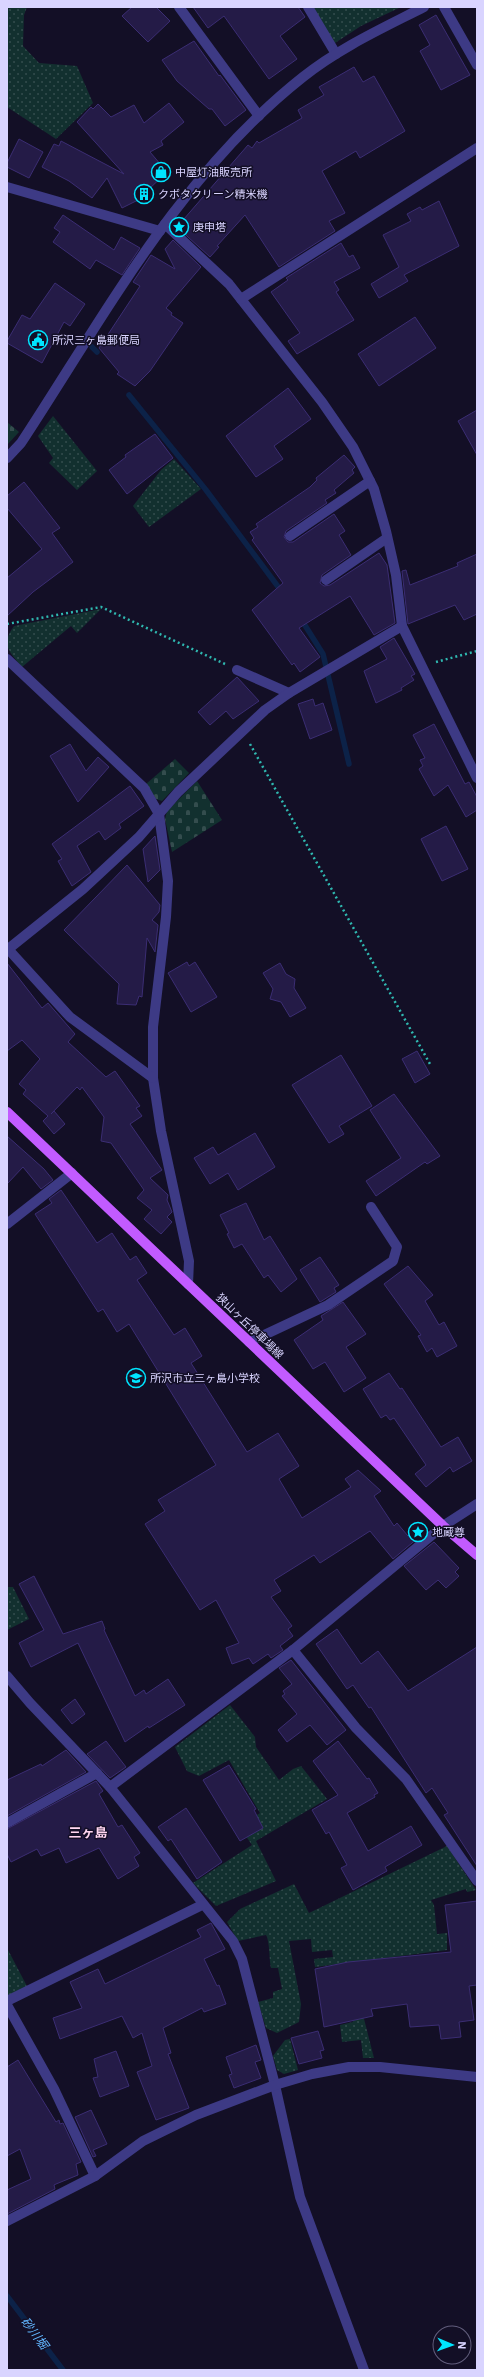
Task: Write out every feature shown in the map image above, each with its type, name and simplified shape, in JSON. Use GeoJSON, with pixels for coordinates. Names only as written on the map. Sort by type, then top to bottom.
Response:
{"type":"FeatureCollection","features":[{"type":"Feature","properties":{"kind":"main road","name":"狭山ヶ丘停車場線"},"geometry":{"type":"LineString","coordinates":[[7,1112],[443,1526],[477,1555]]}},
{"type":"Feature","properties":{"kind":"street"},"geometry":{"type":"LineString","coordinates":[[179,7],[259,116]]}},
{"type":"Feature","properties":{"kind":"street"},"geometry":{"type":"LineString","coordinates":[[308,7],[336,54]]}},
{"type":"Feature","properties":{"kind":"street"},"geometry":{"type":"LineString","coordinates":[[7,458],[21,444],[96,322],[162,228],[206,171],[259,116],[303,76],[336,54],[424,7]]}},
{"type":"Feature","properties":{"kind":"street"},"geometry":{"type":"LineString","coordinates":[[444,7],[477,65]]}},
{"type":"Feature","properties":{"kind":"street"},"geometry":{"type":"LineString","coordinates":[[241,299],[477,148]]}},
{"type":"Feature","properties":{"kind":"street"},"geometry":{"type":"LineString","coordinates":[[7,187],[162,228],[229,284],[241,299],[322,402],[353,447],[370,481],[388,538],[396,575],[402,626],[477,778]]}},
{"type":"Feature","properties":{"kind":"street"},"geometry":{"type":"LineString","coordinates":[[290,536],[370,481]]}},
{"type":"Feature","properties":{"kind":"street"},"geometry":{"type":"LineString","coordinates":[[326,580],[388,538]]}},
{"type":"Feature","properties":{"kind":"street"},"geometry":{"type":"LineString","coordinates":[[153,1078],[70,1017],[7,950],[83,889],[139,837],[178,792],[265,710],[289,693],[402,626]]}},
{"type":"Feature","properties":{"kind":"street"},"geometry":{"type":"LineString","coordinates":[[7,659],[144,788],[159,814],[168,881],[166,917],[153,1027],[153,1078],[161,1132],[189,1261],[188,1284]]}},
{"type":"Feature","properties":{"kind":"street"},"geometry":{"type":"LineString","coordinates":[[237,670],[289,693]]}},
{"type":"Feature","properties":{"kind":"street"},"geometry":{"type":"LineString","coordinates":[[7,1224],[72,1173]]}},
{"type":"Feature","properties":{"kind":"street"},"geometry":{"type":"LineString","coordinates":[[249,1342],[328,1305],[393,1261],[397,1247],[371,1207]]}},
{"type":"Feature","properties":{"kind":"street"},"geometry":{"type":"LineString","coordinates":[[110,1787],[293,1650],[443,1526],[477,1504]]}},
{"type":"Feature","properties":{"kind":"street"},"geometry":{"type":"LineString","coordinates":[[293,1650],[356,1728],[406,1778],[477,1881]]}},
{"type":"Feature","properties":{"kind":"street"},"geometry":{"type":"LineString","coordinates":[[7,1676],[110,1787],[202,1905],[233,1941],[242,1958],[275,2085],[300,2197],[364,2370]]}},
{"type":"Feature","properties":{"kind":"street"},"geometry":{"type":"LineString","coordinates":[[7,1823],[97,1773]]}},
{"type":"Feature","properties":{"kind":"street"},"geometry":{"type":"LineString","coordinates":[[7,2001],[202,1905]]}},
{"type":"Feature","properties":{"kind":"street"},"geometry":{"type":"LineString","coordinates":[[7,2005],[54,2089],[95,2176]]}},
{"type":"Feature","properties":{"kind":"street"},"geometry":{"type":"LineString","coordinates":[[7,2220],[95,2176],[143,2140],[196,2115],[275,2085],[312,2074],[349,2067],[380,2067],[477,2077]]}},
{"type":"Feature","properties":{"kind":"path"},"geometry":{"type":"LineString","coordinates":[[7,624],[101,607],[237,670]]}},
{"type":"Feature","properties":{"kind":"path"},"geometry":{"type":"LineString","coordinates":[[422,665],[477,651]]}},
{"type":"Feature","properties":{"kind":"path"},"geometry":{"type":"LineString","coordinates":[[243,731],[430,1064]]}},
{"type":"Feature","properties":{"kind":"green space"},"geometry":{"type":"Polygon","coordinates":[[[7,7],[27,7],[24,15],[23,46],[39,63],[77,66],[93,103],[56,139],[7,107],[7,7]]]}},
{"type":"Feature","properties":{"kind":"green space"},"geometry":{"type":"Polygon","coordinates":[[[311,7],[401,7],[361,26],[335,43],[311,7]]]}},
{"type":"Feature","properties":{"kind":"green space"},"geometry":{"type":"Polygon","coordinates":[[[53,416],[97,471],[77,490],[49,463],[53,458],[38,436],[53,416]]]}},
{"type":"Feature","properties":{"kind":"green space"},"geometry":{"type":"Polygon","coordinates":[[[7,422],[19,432],[7,445],[7,422]]]}},
{"type":"Feature","properties":{"kind":"green space"},"geometry":{"type":"Polygon","coordinates":[[[174,459],[201,489],[149,527],[133,506],[161,470],[174,459]]]}},
{"type":"Feature","properties":{"kind":"green space"},"geometry":{"type":"Polygon","coordinates":[[[101,609],[77,633],[71,626],[22,667],[8,648],[8,638],[14,626],[101,609]]]}},
{"type":"Feature","properties":{"kind":"green space"},"geometry":{"type":"Polygon","coordinates":[[[175,759],[189,773],[162,801],[156,799],[146,784],[175,759]]]}},
{"type":"Feature","properties":{"kind":"green space"},"geometry":{"type":"Polygon","coordinates":[[[197,781],[222,820],[172,852],[165,819],[167,811],[197,781]]]}},
{"type":"Feature","properties":{"kind":"green space"},"geometry":{"type":"Polygon","coordinates":[[[7,1587],[13,1587],[29,1619],[7,1630],[7,1587]]]}},
{"type":"Feature","properties":{"kind":"green space"},"geometry":{"type":"Polygon","coordinates":[[[230,1705],[255,1737],[256,1747],[279,1780],[293,1769],[301,1766],[327,1799],[256,1841],[276,1881],[216,1906],[193,1883],[252,1845],[239,1826],[260,1813],[229,1760],[199,1776],[187,1771],[175,1747],[230,1705]]]}},
{"type":"Feature","properties":{"kind":"green space"},"geometry":{"type":"Polygon","coordinates":[[[447,1846],[476,1890],[467,1892],[466,1889],[431,1900],[434,1905],[437,1934],[447,1933],[447,1950],[315,1967],[314,1959],[333,1957],[332,1950],[312,1952],[311,1939],[289,1941],[301,2004],[299,2022],[277,2033],[266,2028],[258,2002],[273,1998],[273,1992],[282,1989],[278,1968],[271,1968],[267,1937],[266,1935],[238,1941],[227,1922],[240,1909],[294,1884],[309,1913],[447,1846]]]}},
{"type":"Feature","properties":{"kind":"green space"},"geometry":{"type":"Polygon","coordinates":[[[7,1948],[30,1992],[7,2002],[7,1948]]]}},
{"type":"Feature","properties":{"kind":"green space"},"geometry":{"type":"Polygon","coordinates":[[[362,2011],[374,2058],[363,2058],[361,2040],[342,2042],[340,2025],[353,2022],[351,2014],[362,2011]]]}},
{"type":"Feature","properties":{"kind":"green space"},"geometry":{"type":"Polygon","coordinates":[[[290,2039],[298,2070],[284,2074],[277,2070],[273,2056],[285,2040],[290,2039]]]}},
{"type":"Feature","properties":{"kind":"building"},"geometry":{"type":"Polygon","coordinates":[[[132,7],[156,7],[170,21],[148,42],[122,16],[132,7]]]}},
{"type":"Feature","properties":{"kind":"building"},"geometry":{"type":"Polygon","coordinates":[[[193,7],[298,7],[305,17],[280,36],[297,59],[269,79],[224,16],[208,28],[193,7]]]}},
{"type":"Feature","properties":{"kind":"building"},"geometry":{"type":"Polygon","coordinates":[[[436,15],[470,75],[441,90],[420,51],[430,45],[419,25],[436,15]]]}},
{"type":"Feature","properties":{"kind":"building"},"geometry":{"type":"Polygon","coordinates":[[[194,41],[246,110],[225,126],[212,109],[209,109],[177,81],[162,60],[194,41]]]}},
{"type":"Feature","properties":{"kind":"building"},"geometry":{"type":"Polygon","coordinates":[[[354,67],[363,82],[374,76],[405,131],[360,158],[356,151],[322,171],[345,213],[329,221],[335,231],[279,267],[245,215],[217,246],[219,247],[210,257],[177,227],[248,145],[252,148],[257,141],[259,143],[302,118],[298,110],[324,95],[319,87],[354,67]]]}},
{"type":"Feature","properties":{"kind":"building"},"geometry":{"type":"Polygon","coordinates":[[[169,103],[184,122],[161,141],[163,145],[150,152],[167,172],[148,190],[150,194],[122,208],[107,178],[92,198],[69,181],[42,167],[54,144],[59,146],[61,141],[124,174],[77,122],[91,107],[93,109],[98,104],[111,117],[134,105],[144,123],[169,103]]]}},
{"type":"Feature","properties":{"kind":"building"},"geometry":{"type":"Polygon","coordinates":[[[19,139],[43,152],[29,178],[7,167],[7,163],[19,139]]]}},
{"type":"Feature","properties":{"kind":"building"},"geometry":{"type":"Polygon","coordinates":[[[439,201],[459,246],[404,275],[408,281],[379,298],[371,284],[399,267],[383,235],[411,221],[407,214],[420,207],[422,210],[439,201]]]}},
{"type":"Feature","properties":{"kind":"building"},"geometry":{"type":"Polygon","coordinates":[[[63,215],[114,250],[121,237],[140,248],[122,275],[96,260],[90,269],[53,242],[60,232],[54,228],[63,215]]]}},
{"type":"Feature","properties":{"kind":"building"},"geometry":{"type":"Polygon","coordinates":[[[173,240],[201,267],[166,308],[172,313],[171,315],[183,323],[150,371],[135,386],[117,374],[119,372],[99,348],[140,286],[133,282],[151,255],[175,269],[165,249],[173,240]]]}},
{"type":"Feature","properties":{"kind":"building"},"geometry":{"type":"Polygon","coordinates":[[[341,243],[349,257],[353,255],[360,268],[334,282],[339,290],[336,292],[354,320],[297,354],[288,341],[300,333],[271,292],[288,280],[286,278],[341,243]]]}},
{"type":"Feature","properties":{"kind":"building"},"geometry":{"type":"Polygon","coordinates":[[[55,283],[85,304],[70,326],[64,322],[42,363],[7,343],[7,341],[22,315],[30,319],[55,283]]]}},
{"type":"Feature","properties":{"kind":"building"},"geometry":{"type":"Polygon","coordinates":[[[415,317],[436,348],[379,386],[358,354],[415,317]]]}},
{"type":"Feature","properties":{"kind":"building"},"geometry":{"type":"Polygon","coordinates":[[[288,388],[311,419],[274,446],[283,459],[256,477],[226,436],[288,388]]]}},
{"type":"Feature","properties":{"kind":"building"},"geometry":{"type":"Polygon","coordinates":[[[477,410],[477,455],[458,421],[477,410]]]}},
{"type":"Feature","properties":{"kind":"building"},"geometry":{"type":"Polygon","coordinates":[[[155,434],[173,458],[127,494],[109,470],[126,457],[125,455],[155,434]]]}},
{"type":"Feature","properties":{"kind":"building"},"geometry":{"type":"Polygon","coordinates":[[[344,455],[355,467],[352,470],[354,473],[334,490],[336,493],[325,500],[327,503],[286,531],[284,537],[288,542],[293,542],[334,514],[345,531],[339,535],[351,555],[322,575],[320,583],[324,586],[330,585],[379,553],[387,565],[395,623],[374,635],[350,596],[299,628],[320,657],[300,672],[294,663],[292,665],[252,610],[283,583],[252,540],[254,538],[250,532],[258,527],[256,524],[310,487],[317,480],[316,478],[344,455]]]}},
{"type":"Feature","properties":{"kind":"building"},"geometry":{"type":"Polygon","coordinates":[[[24,482],[60,528],[52,533],[73,562],[33,592],[7,616],[7,578],[42,549],[7,508],[7,496],[24,482]]]}},
{"type":"Feature","properties":{"kind":"building"},"geometry":{"type":"Polygon","coordinates":[[[477,554],[477,614],[464,620],[455,605],[408,624],[402,571],[406,570],[410,585],[458,566],[457,563],[477,554]]]}},
{"type":"Feature","properties":{"kind":"building"},"geometry":{"type":"Polygon","coordinates":[[[394,638],[415,674],[411,676],[414,680],[401,688],[402,690],[376,703],[364,671],[387,659],[380,647],[394,638]]]}},
{"type":"Feature","properties":{"kind":"building"},"geometry":{"type":"Polygon","coordinates":[[[237,677],[259,701],[233,719],[226,711],[210,725],[198,712],[237,677]]]}},
{"type":"Feature","properties":{"kind":"building"},"geometry":{"type":"Polygon","coordinates":[[[313,699],[315,706],[323,703],[332,730],[310,739],[298,704],[313,699]]]}},
{"type":"Feature","properties":{"kind":"building"},"geometry":{"type":"Polygon","coordinates":[[[434,724],[465,784],[469,782],[477,797],[477,810],[466,817],[448,785],[434,796],[419,769],[423,766],[420,760],[425,758],[413,735],[434,724]]]}},
{"type":"Feature","properties":{"kind":"building"},"geometry":{"type":"Polygon","coordinates":[[[70,744],[86,771],[98,757],[109,767],[78,802],[50,756],[70,744]]]}},
{"type":"Feature","properties":{"kind":"building"},"geometry":{"type":"Polygon","coordinates":[[[130,786],[144,806],[119,824],[121,828],[105,840],[99,831],[77,846],[91,872],[72,886],[58,861],[62,859],[52,844],[130,786]]]}},
{"type":"Feature","properties":{"kind":"building"},"geometry":{"type":"Polygon","coordinates":[[[446,826],[468,869],[442,881],[421,839],[446,826]]]}},
{"type":"Feature","properties":{"kind":"building"},"geometry":{"type":"Polygon","coordinates":[[[155,836],[160,870],[148,882],[143,849],[155,836]]]}},
{"type":"Feature","properties":{"kind":"building"},"geometry":{"type":"Polygon","coordinates":[[[127,865],[160,905],[159,912],[152,920],[158,925],[155,952],[147,938],[142,997],[139,996],[136,1005],[117,1004],[119,984],[64,930],[127,865]]]}},
{"type":"Feature","properties":{"kind":"building"},"geometry":{"type":"Polygon","coordinates":[[[187,962],[189,966],[195,962],[217,997],[191,1012],[168,973],[187,962]]]}},
{"type":"Feature","properties":{"kind":"building"},"geometry":{"type":"Polygon","coordinates":[[[7,963],[42,1008],[48,1003],[75,1034],[68,1042],[106,1077],[115,1071],[140,1106],[136,1108],[142,1116],[130,1124],[162,1170],[150,1178],[168,1195],[167,1200],[172,1212],[167,1217],[172,1222],[161,1234],[144,1219],[152,1210],[137,1198],[144,1190],[111,1143],[101,1141],[104,1117],[82,1087],[80,1090],[77,1087],[51,1114],[54,1111],[65,1124],[54,1134],[43,1121],[48,1116],[23,1094],[26,1090],[19,1084],[40,1059],[22,1040],[7,1051],[7,963]]]}},
{"type":"Feature","properties":{"kind":"building"},"geometry":{"type":"Polygon","coordinates":[[[280,963],[286,974],[295,979],[294,988],[306,1008],[290,1017],[281,1002],[270,999],[273,989],[263,973],[280,963]]]}},
{"type":"Feature","properties":{"kind":"building"},"geometry":{"type":"Polygon","coordinates":[[[417,1051],[430,1074],[415,1083],[402,1059],[417,1051]]]}},
{"type":"Feature","properties":{"kind":"building"},"geometry":{"type":"Polygon","coordinates":[[[341,1055],[372,1106],[339,1126],[344,1134],[329,1143],[292,1085],[341,1055]]]}},
{"type":"Feature","properties":{"kind":"building"},"geometry":{"type":"Polygon","coordinates":[[[394,1094],[440,1156],[427,1164],[425,1162],[376,1196],[366,1181],[401,1158],[370,1110],[394,1094]]]}},
{"type":"Feature","properties":{"kind":"building"},"geometry":{"type":"Polygon","coordinates":[[[255,1133],[275,1167],[238,1190],[228,1173],[210,1184],[194,1158],[213,1147],[218,1155],[255,1133]]]}},
{"type":"Feature","properties":{"kind":"building"},"geometry":{"type":"Polygon","coordinates":[[[7,1136],[44,1169],[53,1180],[41,1189],[23,1167],[7,1184],[7,1136]]]}},
{"type":"Feature","properties":{"kind":"building"},"geometry":{"type":"Polygon","coordinates":[[[61,1190],[97,1243],[112,1233],[130,1260],[136,1256],[147,1273],[137,1280],[174,1335],[185,1328],[202,1356],[191,1363],[247,1452],[278,1433],[299,1466],[279,1479],[302,1518],[351,1487],[345,1479],[358,1470],[381,1491],[374,1496],[394,1526],[397,1523],[408,1536],[418,1525],[425,1532],[393,1559],[370,1531],[320,1563],[314,1555],[274,1580],[281,1591],[271,1597],[292,1626],[288,1629],[293,1636],[280,1646],[283,1650],[271,1658],[268,1654],[253,1664],[249,1658],[232,1664],[226,1648],[239,1643],[216,1600],[200,1610],[145,1524],[165,1511],[158,1500],[216,1465],[129,1324],[117,1332],[103,1309],[98,1312],[35,1214],[52,1203],[49,1199],[61,1190]]]}},
{"type":"Feature","properties":{"kind":"building"},"geometry":{"type":"Polygon","coordinates":[[[246,1203],[264,1240],[270,1236],[297,1279],[281,1292],[268,1275],[264,1278],[242,1244],[234,1248],[227,1234],[229,1233],[220,1215],[246,1203]]]}},
{"type":"Feature","properties":{"kind":"building"},"geometry":{"type":"Polygon","coordinates":[[[320,1257],[339,1285],[334,1288],[336,1292],[320,1302],[300,1270],[320,1257]]]}},
{"type":"Feature","properties":{"kind":"building"},"geometry":{"type":"Polygon","coordinates":[[[408,1266],[433,1295],[425,1301],[439,1325],[444,1322],[457,1346],[437,1357],[432,1348],[427,1352],[418,1336],[421,1335],[384,1284],[408,1266]]]}},
{"type":"Feature","properties":{"kind":"building"},"geometry":{"type":"Polygon","coordinates":[[[343,1302],[366,1334],[346,1347],[366,1378],[344,1392],[325,1362],[313,1369],[294,1340],[323,1320],[321,1316],[343,1302]]]}},
{"type":"Feature","properties":{"kind":"building"},"geometry":{"type":"Polygon","coordinates":[[[389,1373],[400,1389],[402,1388],[441,1447],[458,1437],[472,1461],[453,1472],[450,1467],[426,1487],[415,1474],[426,1465],[394,1418],[390,1420],[386,1415],[381,1418],[363,1389],[389,1373]]]}},
{"type":"Feature","properties":{"kind":"building"},"geometry":{"type":"Polygon","coordinates":[[[434,1542],[459,1568],[455,1572],[459,1576],[446,1588],[438,1580],[426,1590],[404,1566],[434,1542]]]}},
{"type":"Feature","properties":{"kind":"building"},"geometry":{"type":"Polygon","coordinates":[[[34,1576],[63,1634],[102,1621],[104,1630],[135,1696],[144,1690],[146,1694],[168,1679],[185,1705],[149,1728],[148,1726],[125,1742],[78,1643],[31,1667],[19,1643],[44,1630],[19,1584],[34,1576]]]}},
{"type":"Feature","properties":{"kind":"building"},"geometry":{"type":"Polygon","coordinates":[[[337,1629],[361,1664],[378,1651],[408,1691],[477,1647],[477,1866],[444,1815],[448,1813],[432,1788],[426,1793],[371,1707],[369,1708],[353,1685],[347,1689],[316,1644],[337,1629]]]}},
{"type":"Feature","properties":{"kind":"building"},"geometry":{"type":"Polygon","coordinates":[[[291,1660],[346,1730],[327,1745],[310,1725],[287,1742],[278,1730],[297,1714],[282,1696],[285,1694],[283,1691],[292,1684],[279,1668],[291,1660]]]}},
{"type":"Feature","properties":{"kind":"building"},"geometry":{"type":"Polygon","coordinates":[[[75,1699],[85,1714],[72,1724],[61,1710],[75,1699]]]}},
{"type":"Feature","properties":{"kind":"building"},"geometry":{"type":"Polygon","coordinates":[[[106,1741],[126,1767],[110,1778],[87,1754],[106,1741]]]}},
{"type":"Feature","properties":{"kind":"building"},"geometry":{"type":"Polygon","coordinates":[[[338,1741],[367,1779],[369,1778],[378,1793],[374,1795],[375,1797],[347,1813],[368,1851],[411,1826],[422,1845],[385,1867],[387,1871],[353,1890],[341,1868],[347,1865],[329,1832],[326,1834],[312,1810],[338,1795],[313,1761],[338,1741]]]}},
{"type":"Feature","properties":{"kind":"building"},"geometry":{"type":"Polygon","coordinates":[[[66,1750],[86,1772],[7,1816],[7,1780],[41,1764],[42,1766],[66,1750]]]}},
{"type":"Feature","properties":{"kind":"building"},"geometry":{"type":"Polygon","coordinates":[[[229,1765],[256,1809],[254,1810],[263,1828],[240,1841],[203,1780],[229,1765]]]}},
{"type":"Feature","properties":{"kind":"building"},"geometry":{"type":"Polygon","coordinates":[[[96,1781],[103,1791],[99,1794],[118,1827],[122,1825],[140,1853],[134,1857],[139,1866],[118,1879],[99,1848],[66,1863],[59,1848],[41,1856],[37,1849],[11,1862],[7,1854],[7,1829],[96,1781]]]}},
{"type":"Feature","properties":{"kind":"building"},"geometry":{"type":"Polygon","coordinates":[[[186,1808],[222,1862],[197,1879],[171,1839],[168,1841],[158,1827],[186,1808]]]}},
{"type":"Feature","properties":{"kind":"building"},"geometry":{"type":"Polygon","coordinates":[[[477,1901],[477,1985],[469,1986],[474,2020],[459,2022],[461,2037],[441,2039],[439,2025],[410,2027],[407,2004],[371,2009],[373,2016],[324,2027],[315,1969],[348,1962],[451,1952],[445,1905],[477,1901]]]}},
{"type":"Feature","properties":{"kind":"building"},"geometry":{"type":"Polygon","coordinates":[[[211,1923],[225,1949],[204,1959],[217,1986],[219,1985],[226,2004],[204,2012],[202,2008],[163,2028],[171,2053],[168,2054],[189,2108],[156,2120],[137,2072],[152,2066],[142,2033],[133,2038],[122,2016],[60,2039],[53,2018],[82,2008],[70,1982],[98,1969],[105,1984],[201,1937],[197,1930],[211,1923]]]}},
{"type":"Feature","properties":{"kind":"building"},"geometry":{"type":"Polygon","coordinates":[[[318,2031],[324,2050],[320,2051],[322,2058],[299,2064],[291,2038],[318,2031]]]}},
{"type":"Feature","properties":{"kind":"building"},"geometry":{"type":"Polygon","coordinates":[[[256,2045],[261,2060],[255,2062],[261,2078],[234,2088],[229,2075],[232,2074],[226,2057],[256,2045]]]}},
{"type":"Feature","properties":{"kind":"building"},"geometry":{"type":"Polygon","coordinates":[[[116,2051],[129,2086],[100,2097],[93,2078],[98,2077],[94,2059],[116,2051]]]}},
{"type":"Feature","properties":{"kind":"building"},"geometry":{"type":"Polygon","coordinates":[[[18,2060],[56,2122],[59,2120],[60,2124],[63,2123],[81,2162],[76,2164],[78,2175],[54,2185],[55,2189],[7,2214],[7,2190],[31,2179],[20,2149],[7,2156],[7,2067],[18,2060]]]}},
{"type":"Feature","properties":{"kind":"building"},"geometry":{"type":"Polygon","coordinates":[[[91,2110],[107,2144],[93,2150],[96,2156],[93,2157],[75,2117],[91,2110]]]}},
{"type":"Feature","properties":{"kind":"waterway"},"geometry":{"type":"LineString","coordinates":[[92,347],[97,352]]}},
{"type":"Feature","properties":{"kind":"waterway"},"geometry":{"type":"LineString","coordinates":[[129,395],[206,490],[282,592]]}},
{"type":"Feature","properties":{"kind":"waterway"},"geometry":{"type":"LineString","coordinates":[[301,619],[323,654],[349,764]]}},
{"type":"Feature","properties":{"kind":"waterway","name":"砂川堀"},"geometry":{"type":"LineString","coordinates":[[7,2296],[63,2370]]}},
{"type":"Feature","properties":{"kind":"place","name":"中屋灯油販売所"},"geometry":{"type":"Point","coordinates":[161,172]}},
{"type":"Feature","properties":{"kind":"place","name":"クボタクリーン精米機"},"geometry":{"type":"Point","coordinates":[144,194]}},
{"type":"Feature","properties":{"kind":"place","name":"庚申塔"},"geometry":{"type":"Point","coordinates":[179,227]}},
{"type":"Feature","properties":{"kind":"place","name":"所沢三ヶ島郵便局"},"geometry":{"type":"Point","coordinates":[38,340]}},
{"type":"Feature","properties":{"kind":"place","name":"所沢市立三ヶ島小学校"},"geometry":{"type":"Point","coordinates":[136,1378]}},
{"type":"Feature","properties":{"kind":"place","name":"地蔵尊"},"geometry":{"type":"Point","coordinates":[418,1532]}},
{"type":"Feature","properties":{"kind":"district","name":"三ヶ島"},"geometry":{"type":"Point","coordinates":[88,1832]}}]}
